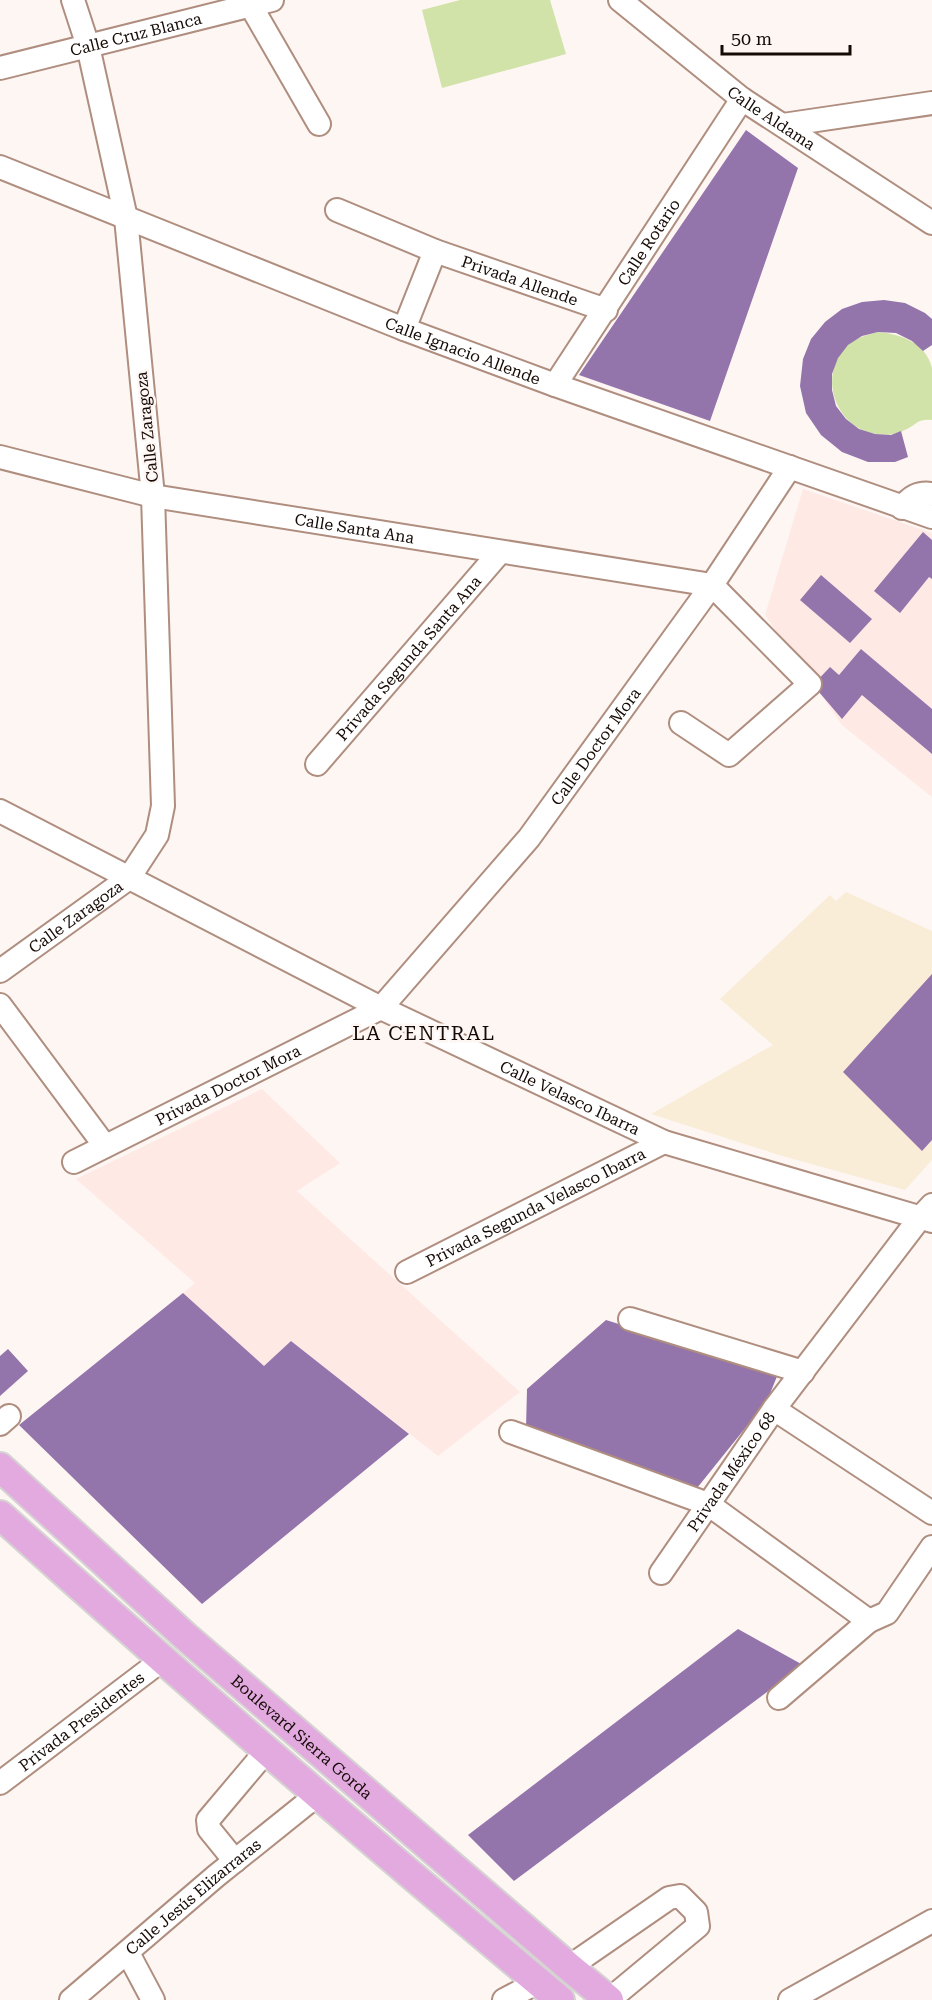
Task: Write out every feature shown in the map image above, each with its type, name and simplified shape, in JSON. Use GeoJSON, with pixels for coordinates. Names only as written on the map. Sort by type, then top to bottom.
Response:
{"type":"FeatureCollection","features":[{"type":"Feature","properties":{"kind":"main road","name":"Boulevard Sierra Gorda"},"geometry":{"type":"LineString","coordinates":[[0,1467],[184,1636],[609,2000]]}},
{"type":"Feature","properties":{"kind":"main road","name":"Boulevard Sierra Gorda"},"geometry":{"type":"LineString","coordinates":[[0,1515],[317,1795],[560,2000]]}},
{"type":"Feature","properties":{"kind":"street","name":"Calle Zaragoza"},"geometry":{"type":"LineString","coordinates":[[0,972],[122,875],[142,856],[157,835],[163,806],[153,496],[126,218],[88,46],[73,0]]}},
{"type":"Feature","properties":{"kind":"street","name":"Calle Aldama"},"geometry":{"type":"LineString","coordinates":[[620,0],[742,99],[932,223]]}},
{"type":"Feature","properties":{"kind":"street","name":"Calle Cruz Blanca"},"geometry":{"type":"LineString","coordinates":[[3,61],[88,46],[262,3]]}},
{"type":"Feature","properties":{"kind":"street"},"geometry":{"type":"LineString","coordinates":[[262,3],[318,124]]}},
{"type":"Feature","properties":{"kind":"street","name":"Calle Rotario"},"geometry":{"type":"LineString","coordinates":[[555,385],[742,99]]}},
{"type":"Feature","properties":{"kind":"street"},"geometry":{"type":"LineString","coordinates":[[783,125],[932,103]]}},
{"type":"Feature","properties":{"kind":"street","name":"Calle Ignacio Allende"},"geometry":{"type":"LineString","coordinates":[[0,167],[404,329],[555,385],[932,517]]}},
{"type":"Feature","properties":{"kind":"street","name":"Privada Allende"},"geometry":{"type":"LineString","coordinates":[[337,210],[435,251],[606,310]]}},
{"type":"Feature","properties":{"kind":"street"},"geometry":{"type":"LineString","coordinates":[[404,329],[435,251]]}},
{"type":"Feature","properties":{"kind":"street","name":"Calle Santa Ana"},"geometry":{"type":"LineString","coordinates":[[1,460],[153,496],[712,585]]}},
{"type":"Feature","properties":{"kind":"street","name":"Calle Doctor Mora"},"geometry":{"type":"LineString","coordinates":[[381,1008],[529,838],[712,585],[790,466]]}},
{"type":"Feature","properties":{"kind":"street"},"geometry":{"type":"LineString","coordinates":[[902,508],[909,499],[917,495],[932,494]]}},
{"type":"Feature","properties":{"kind":"street","name":"Privada Segunda Santa Ana"},"geometry":{"type":"LineString","coordinates":[[317,764],[500,552]]}},
{"type":"Feature","properties":{"kind":"street"},"geometry":{"type":"LineString","coordinates":[[681,723],[729,755],[810,684],[712,585]]}},
{"type":"Feature","properties":{"kind":"street","name":"Calle Velasco Ibarra"},"geometry":{"type":"LineString","coordinates":[[0,811],[381,1008],[664,1142],[928,1215]]}},
{"type":"Feature","properties":{"kind":"street","name":"Calle Zaragoza"},"geometry":{"type":"LineString","coordinates":[[0,957],[122,875]]}},
{"type":"Feature","properties":{"kind":"street"},"geometry":{"type":"LineString","coordinates":[[0,1005],[105,1146]]}},
{"type":"Feature","properties":{"kind":"street","name":"Privada Doctor Mora"},"geometry":{"type":"LineString","coordinates":[[75,1162],[381,1008]]}},
{"type":"Feature","properties":{"kind":"street","name":"Privada Segunda Velasco Ibarra"},"geometry":{"type":"LineString","coordinates":[[407,1272],[664,1142]]}},
{"type":"Feature","properties":{"kind":"street","name":"Privada México 68"},"geometry":{"type":"LineString","coordinates":[[661,1573],[774,1409],[928,1215]]}},
{"type":"Feature","properties":{"kind":"street"},"geometry":{"type":"LineString","coordinates":[[630,1319],[803,1372]]}},
{"type":"Feature","properties":{"kind":"street"},"geometry":{"type":"LineString","coordinates":[[774,1409],[932,1513]]}},
{"type":"Feature","properties":{"kind":"street"},"geometry":{"type":"LineString","coordinates":[[511,1432],[708,1504],[869,1621]]}},
{"type":"Feature","properties":{"kind":"street"},"geometry":{"type":"LineString","coordinates":[[779,1698],[869,1621],[888,1613],[932,1546]]}},
{"type":"Feature","properties":{"kind":"street","name":"Privada Presidentes"},"geometry":{"type":"LineString","coordinates":[[0,1783],[162,1660]]}},
{"type":"Feature","properties":{"kind":"street"},"geometry":{"type":"LineString","coordinates":[[236,1861],[209,1828],[208,1820],[267,1750]]}},
{"type":"Feature","properties":{"kind":"street","name":"Calle Jesús Elizarraras"},"geometry":{"type":"LineString","coordinates":[[71,2000],[317,1795]]}},
{"type":"Feature","properties":{"kind":"street"},"geometry":{"type":"LineString","coordinates":[[569,1967],[669,1898],[680,1896],[696,1912],[698,1926],[609,2000]]}},
{"type":"Feature","properties":{"kind":"street"},"geometry":{"type":"LineString","coordinates":[[790,2000],[932,1921]]}},
{"type":"Feature","properties":{"kind":"street"},"geometry":{"type":"LineString","coordinates":[[817,2000],[932,1937]]}},
{"type":"Feature","properties":{"kind":"street"},"geometry":{"type":"LineString","coordinates":[[128,1953],[153,2000]]}},
{"type":"Feature","properties":{"kind":"street"},"geometry":{"type":"LineString","coordinates":[[504,2000],[538,1982]]}},
{"type":"Feature","properties":{"kind":"shaded area"},"geometry":{"type":"Polygon","coordinates":[[[803,489],[932,533],[932,797],[842,725],[765,615],[803,489]]]}},
{"type":"Feature","properties":{"kind":"shaded area"},"geometry":{"type":"Polygon","coordinates":[[[846,892],[932,931],[932,1160],[905,1190],[779,1155],[651,1114],[773,1045],[720,999],[830,895],[836,901],[846,892]]]}},
{"type":"Feature","properties":{"kind":"shaded area"},"geometry":{"type":"Polygon","coordinates":[[[262,1089],[340,1163],[297,1191],[520,1392],[438,1456],[291,1341],[264,1366],[183,1293],[195,1283],[76,1179],[262,1089]]]}},
{"type":"Feature","properties":{"kind":"green space"},"geometry":{"type":"Polygon","coordinates":[[[460,0],[550,0],[566,54],[442,88],[422,10],[460,0]]]}},
{"type":"Feature","properties":{"kind":"green space"},"geometry":{"type":"Polygon","coordinates":[[[878,332],[911,341],[924,352],[932,368],[932,420],[921,421],[907,429],[888,435],[861,430],[850,422],[841,411],[832,384],[833,370],[848,345],[855,340],[878,332]]]}},
{"type":"Feature","properties":{"kind":"building"},"geometry":{"type":"Polygon","coordinates":[[[746,130],[798,168],[710,421],[579,375],[746,130]]]}},
{"type":"Feature","properties":{"kind":"building"},"geometry":{"type":"Polygon","coordinates":[[[884,300],[905,303],[932,319],[932,345],[923,351],[912,341],[896,333],[878,332],[862,336],[848,345],[838,358],[832,374],[832,390],[836,406],[846,419],[859,429],[875,434],[891,435],[901,431],[908,457],[895,462],[868,462],[842,452],[821,435],[806,413],[800,386],[803,359],[811,339],[825,322],[842,309],[862,302],[884,300]]]}},
{"type":"Feature","properties":{"kind":"building"},"geometry":{"type":"Polygon","coordinates":[[[923,532],[932,540],[932,579],[929,577],[900,613],[874,591],[923,532]]]}},
{"type":"Feature","properties":{"kind":"building"},"geometry":{"type":"Polygon","coordinates":[[[821,575],[872,619],[850,643],[800,600],[821,575]]]}},
{"type":"Feature","properties":{"kind":"building"},"geometry":{"type":"Polygon","coordinates":[[[861,649],[932,709],[932,754],[862,695],[842,719],[813,685],[830,667],[839,675],[861,649]]]}},
{"type":"Feature","properties":{"kind":"building"},"geometry":{"type":"Polygon","coordinates":[[[932,974],[932,1140],[922,1151],[843,1072],[932,974]]]}},
{"type":"Feature","properties":{"kind":"building"},"geometry":{"type":"Polygon","coordinates":[[[183,1293],[264,1366],[291,1341],[409,1434],[202,1604],[19,1425],[183,1293]]]}},
{"type":"Feature","properties":{"kind":"building"},"geometry":{"type":"Polygon","coordinates":[[[606,1320],[778,1374],[767,1401],[693,1493],[526,1428],[527,1389],[606,1320]]]}},
{"type":"Feature","properties":{"kind":"building"},"geometry":{"type":"Polygon","coordinates":[[[8,1349],[28,1371],[0,1396],[0,1356],[8,1349]]]}},
{"type":"Feature","properties":{"kind":"building"},"geometry":{"type":"Polygon","coordinates":[[[738,1629],[803,1665],[514,1881],[468,1835],[738,1629]]]}},
{"type":"Feature","properties":{"kind":"district","name":"LA CENTRAL"},"geometry":{"type":"Point","coordinates":[424,1033]}}]}
